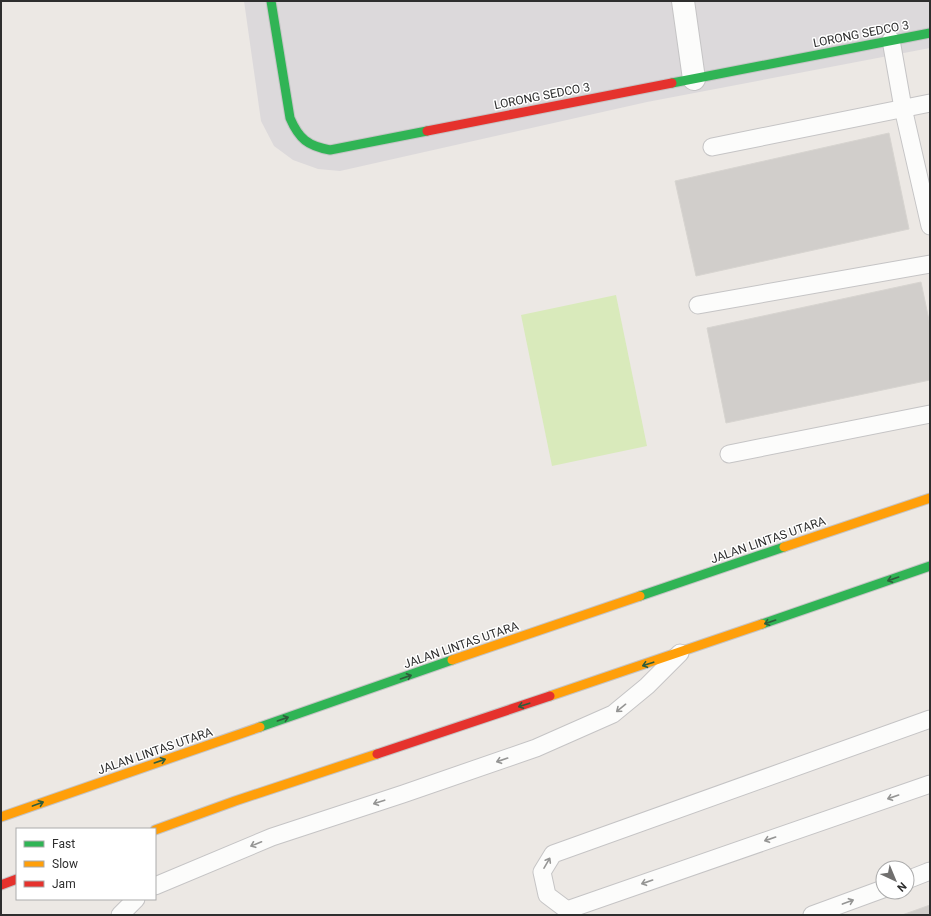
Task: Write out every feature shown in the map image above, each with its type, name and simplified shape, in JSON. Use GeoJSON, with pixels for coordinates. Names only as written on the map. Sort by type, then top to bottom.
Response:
{"type":"FeatureCollection","features":[{"type":"Feature","properties":{"kind":"main road","name":"LORONG SEDCO 3"},"geometry":{"type":"LineString","coordinates":[[271,1],[290,118],[295,132],[306,142],[318,148],[330,150],[930,33]]}},
{"type":"Feature","properties":{"kind":"main road","name":"JALAN LINTAS UTARA"},"geometry":{"type":"LineString","coordinates":[[1,817],[571,619],[930,498]]}},
{"type":"Feature","properties":{"kind":"main road"},"geometry":{"type":"LineString","coordinates":[[156,830],[235,801],[680,653],[930,566]]}},
{"type":"Feature","properties":{"kind":"main road"},"geometry":{"type":"LineString","coordinates":[[1,885],[16,879]]}},
{"type":"Feature","properties":{"kind":"street"},"geometry":{"type":"LineString","coordinates":[[683,1],[694,79]]}},
{"type":"Feature","properties":{"kind":"lane"},"geometry":{"type":"LineString","coordinates":[[892,40],[903,108],[930,226]]}},
{"type":"Feature","properties":{"kind":"lane"},"geometry":{"type":"LineString","coordinates":[[712,147],[930,103]]}},
{"type":"Feature","properties":{"kind":"lane"},"geometry":{"type":"LineString","coordinates":[[698,305],[930,264]]}},
{"type":"Feature","properties":{"kind":"lane"},"geometry":{"type":"LineString","coordinates":[[729,454],[930,414]]}},
{"type":"Feature","properties":{"kind":"lane"},"geometry":{"type":"LineString","coordinates":[[156,886],[272,837],[536,748],[613,714],[647,686],[680,653]]}},
{"type":"Feature","properties":{"kind":"lane"},"geometry":{"type":"LineString","coordinates":[[930,719],[553,854],[542,872],[547,895],[567,910],[930,784]]}},
{"type":"Feature","properties":{"kind":"lane"},"geometry":{"type":"LineString","coordinates":[[915,877],[930,871]]}},
{"type":"Feature","properties":{"kind":"lane"},"geometry":{"type":"LineString","coordinates":[[812,915],[875,892]]}},
{"type":"Feature","properties":{"kind":"lane"},"geometry":{"type":"LineString","coordinates":[[120,915],[135,900]]}},
{"type":"Feature","properties":{"kind":"shaded area"},"geometry":{"type":"Polygon","coordinates":[[[244,1],[930,1],[930,48],[647,102],[340,171],[318,169],[293,160],[274,146],[261,121],[244,1]]]}},
{"type":"Feature","properties":{"kind":"green space"},"geometry":{"type":"Polygon","coordinates":[[[616,295],[647,446],[552,466],[521,315],[616,295]]]}},
{"type":"Feature","properties":{"kind":"building"},"geometry":{"type":"Polygon","coordinates":[[[889,133],[909,229],[696,276],[675,181],[889,133]]]}},
{"type":"Feature","properties":{"kind":"building"},"geometry":{"type":"Polygon","coordinates":[[[921,282],[930,325],[930,380],[726,423],[707,328],[921,282]]]}},
{"type":"Feature","properties":{"kind":"building"},"geometry":{"type":"Polygon","coordinates":[[[930,905],[930,915],[902,915],[930,905]]]}},
{"type":"Feature","properties":{"kind":"traffic: fast"},"geometry":{"type":"LineString","coordinates":[[271,1],[290,118],[297,131],[305,140],[310,144],[330,150],[427,131]]}},
{"type":"Feature","properties":{"kind":"traffic: fast"},"geometry":{"type":"LineString","coordinates":[[672,83],[930,33]]}},
{"type":"Feature","properties":{"kind":"traffic: fast"},"geometry":{"type":"LineString","coordinates":[[640,596],[784,547]]}},
{"type":"Feature","properties":{"kind":"traffic: fast"},"geometry":{"type":"LineString","coordinates":[[762,624],[930,566]]}},
{"type":"Feature","properties":{"kind":"traffic: fast"},"geometry":{"type":"LineString","coordinates":[[260,727],[452,660]]}},
{"type":"Feature","properties":{"kind":"traffic: slow"},"geometry":{"type":"LineString","coordinates":[[784,547],[930,498]]}},
{"type":"Feature","properties":{"kind":"traffic: slow"},"geometry":{"type":"LineString","coordinates":[[452,660],[640,596]]}},
{"type":"Feature","properties":{"kind":"traffic: slow"},"geometry":{"type":"LineString","coordinates":[[550,696],[762,624]]}},
{"type":"Feature","properties":{"kind":"traffic: slow"},"geometry":{"type":"LineString","coordinates":[[1,817],[260,727]]}},
{"type":"Feature","properties":{"kind":"traffic: slow"},"geometry":{"type":"LineString","coordinates":[[156,830],[235,801],[377,754]]}},
{"type":"Feature","properties":{"kind":"traffic: jam"},"geometry":{"type":"LineString","coordinates":[[427,131],[672,83]]}},
{"type":"Feature","properties":{"kind":"traffic: jam"},"geometry":{"type":"LineString","coordinates":[[377,754],[550,696]]}},
{"type":"Feature","properties":{"kind":"traffic: jam"},"geometry":{"type":"LineString","coordinates":[[1,885],[16,879]]}}]}
